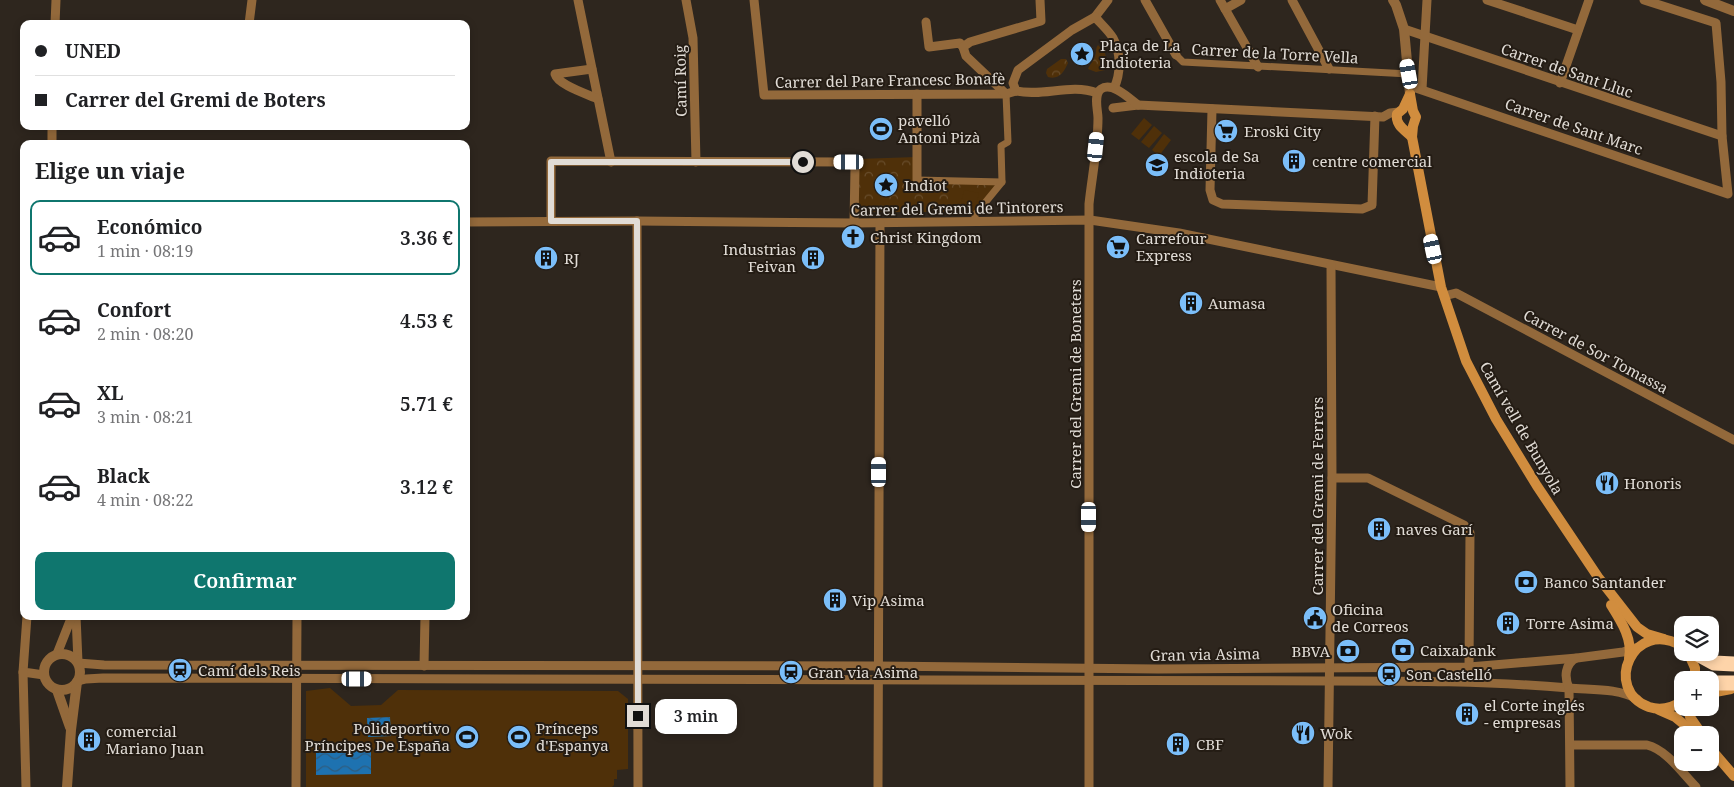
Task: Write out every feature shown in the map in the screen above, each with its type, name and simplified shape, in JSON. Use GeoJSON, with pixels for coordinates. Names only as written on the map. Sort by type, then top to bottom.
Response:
{"type":"FeatureCollection","features":[{"type":"Feature","properties":{"kind":"highway"},"geometry":{"type":"LineString","coordinates":[[1709,661],[1734,664]]}},
{"type":"Feature","properties":{"kind":"highway"},"geometry":{"type":"LineString","coordinates":[[1719,683],[1734,683]]}},
{"type":"Feature","properties":{"kind":"main road"},"geometry":{"type":"LineString","coordinates":[[1405,111],[1416,117],[1405,126],[1396,120],[1405,111],[1410,90]]}},
{"type":"Feature","properties":{"kind":"main road","name":"Camí vell de Bunyola"},"geometry":{"type":"LineString","coordinates":[[1405,126],[1412,137],[1443,291],[1466,361],[1496,418],[1537,486],[1598,577]]}},
{"type":"Feature","properties":{"kind":"main road"},"geometry":{"type":"LineString","coordinates":[[1598,577],[1637,627],[1647,634],[1674,643]]}},
{"type":"Feature","properties":{"kind":"main road"},"geometry":{"type":"LineString","coordinates":[[1598,577],[1606,596],[1625,629],[1630,650],[1626,673],[1630,690],[1645,705],[1675,716],[1688,726]]}},
{"type":"Feature","properties":{"kind":"main road"},"geometry":{"type":"LineString","coordinates":[[1628,661],[1640,646],[1649,641],[1664,639]]}},
{"type":"Feature","properties":{"kind":"main road"},"geometry":{"type":"LineString","coordinates":[[1719,692],[1734,689]]}},
{"type":"Feature","properties":{"kind":"main road"},"geometry":{"type":"LineString","coordinates":[[1656,709],[1668,708],[1674,705]]}},
{"type":"Feature","properties":{"kind":"main road"},"geometry":{"type":"LineString","coordinates":[[1719,758],[1734,776]]}},
{"type":"Feature","properties":{"kind":"street"},"geometry":{"type":"LineString","coordinates":[[55,20],[56,0]]}},
{"type":"Feature","properties":{"kind":"street"},"geometry":{"type":"LineString","coordinates":[[250,20],[252,0]]}},
{"type":"Feature","properties":{"kind":"street"},"geometry":{"type":"LineString","coordinates":[[578,0],[611,162]]}},
{"type":"Feature","properties":{"kind":"street","name":"Camí Roig"},"geometry":{"type":"LineString","coordinates":[[686,0],[693,38],[696,162]]}},
{"type":"Feature","properties":{"kind":"street","name":"Carrer del Pare Francesc Bonafè"},"geometry":{"type":"LineString","coordinates":[[754,0],[764,95],[1006,94],[1016,91]]}},
{"type":"Feature","properties":{"kind":"street"},"geometry":{"type":"LineString","coordinates":[[964,47],[970,42],[1041,21],[1040,0]]}},
{"type":"Feature","properties":{"kind":"street"},"geometry":{"type":"LineString","coordinates":[[1097,93],[1076,90],[1029,94],[1016,91],[1014,83],[1018,70],[1072,30],[1095,17],[1108,0]]}},
{"type":"Feature","properties":{"kind":"street","name":"Carrer de la Torre Vella"},"geometry":{"type":"LineString","coordinates":[[1145,0],[1176,55],[1183,62],[1409,74]]}},
{"type":"Feature","properties":{"kind":"street"},"geometry":{"type":"LineString","coordinates":[[1220,0],[1258,67]]}},
{"type":"Feature","properties":{"kind":"street"},"geometry":{"type":"LineString","coordinates":[[1225,9],[1241,0]]}},
{"type":"Feature","properties":{"kind":"street"},"geometry":{"type":"LineString","coordinates":[[1292,0],[1329,69]]}},
{"type":"Feature","properties":{"kind":"street"},"geometry":{"type":"LineString","coordinates":[[1393,0],[1404,29],[1410,90]]}},
{"type":"Feature","properties":{"kind":"street"},"geometry":{"type":"LineString","coordinates":[[1422,89],[1427,0]]}},
{"type":"Feature","properties":{"kind":"street"},"geometry":{"type":"LineString","coordinates":[[1487,0],[1578,30]]}},
{"type":"Feature","properties":{"kind":"street"},"geometry":{"type":"LineString","coordinates":[[1560,83],[1588,0]]}},
{"type":"Feature","properties":{"kind":"street"},"geometry":{"type":"LineString","coordinates":[[1644,0],[1716,24],[1721,82],[1722,136]]}},
{"type":"Feature","properties":{"kind":"street"},"geometry":{"type":"LineString","coordinates":[[1707,1],[1734,11]]}},
{"type":"Feature","properties":{"kind":"street"},"geometry":{"type":"LineString","coordinates":[[1095,17],[1113,38],[1119,55],[1115,89],[1119,100],[1098,121]]}},
{"type":"Feature","properties":{"kind":"street"},"geometry":{"type":"LineString","coordinates":[[926,22],[929,47],[960,44],[964,47],[966,56],[1006,94],[1008,142],[1001,146],[1002,182],[975,215],[975,222]]}},
{"type":"Feature","properties":{"kind":"street","name":"Carrer de Sant Lluc"},"geometry":{"type":"LineString","coordinates":[[1404,29],[1722,136]]}},
{"type":"Feature","properties":{"kind":"street"},"geometry":{"type":"LineString","coordinates":[[592,70],[555,74],[556,78],[563,83],[598,99]]}},
{"type":"Feature","properties":{"kind":"street"},"geometry":{"type":"LineString","coordinates":[[1097,93],[1103,88],[1110,87],[1138,105]]}},
{"type":"Feature","properties":{"kind":"street","name":"Carrer de Sant Marc"},"geometry":{"type":"LineString","coordinates":[[1410,90],[1422,89],[1728,194],[1722,136]]}},
{"type":"Feature","properties":{"kind":"street"},"geometry":{"type":"LineString","coordinates":[[1097,93],[1098,121]]}},
{"type":"Feature","properties":{"kind":"street"},"geometry":{"type":"LineString","coordinates":[[917,94],[917,180],[1002,182]]}},
{"type":"Feature","properties":{"kind":"street"},"geometry":{"type":"LineString","coordinates":[[1098,103],[1103,108],[1138,105],[1379,117],[1405,126]]}},
{"type":"Feature","properties":{"kind":"street"},"geometry":{"type":"LineString","coordinates":[[1212,109],[1210,190],[1213,200],[1222,204],[1362,209],[1372,205],[1379,117]]}},
{"type":"Feature","properties":{"kind":"street"},"geometry":{"type":"LineString","coordinates":[[1379,117],[1405,111]]}},
{"type":"Feature","properties":{"kind":"street","name":"Carrer del Gremi de Boneters"},"geometry":{"type":"LineString","coordinates":[[1089,787],[1089,204],[1098,121]]}},
{"type":"Feature","properties":{"kind":"street"},"geometry":{"type":"LineString","coordinates":[[551,221],[551,162],[849,162],[855,168],[854,223]]}},
{"type":"Feature","properties":{"kind":"street","name":"Carrer del Gremi de Tintorers"},"geometry":{"type":"LineString","coordinates":[[470,222],[880,223],[1090,220],[1179,233],[1443,291]]}},
{"type":"Feature","properties":{"kind":"street"},"geometry":{"type":"LineString","coordinates":[[637,221],[638,787]]}},
{"type":"Feature","properties":{"kind":"street"},"geometry":{"type":"LineString","coordinates":[[878,787],[880,223]]}},
{"type":"Feature","properties":{"kind":"street","name":"Carrer del Gremi de Ferrers"},"geometry":{"type":"LineString","coordinates":[[1328,787],[1332,478],[1331,265]]}},
{"type":"Feature","properties":{"kind":"street","name":"Carrer de Sor Tomassa"},"geometry":{"type":"LineString","coordinates":[[1443,291],[1456,293],[1734,440]]}},
{"type":"Feature","properties":{"kind":"street"},"geometry":{"type":"LineString","coordinates":[[1332,478],[1368,478],[1464,525],[1470,532],[1469,667]]}},
{"type":"Feature","properties":{"kind":"street"},"geometry":{"type":"LineString","coordinates":[[26,787],[23,672],[27,620]]}},
{"type":"Feature","properties":{"kind":"street"},"geometry":{"type":"LineString","coordinates":[[57,654],[70,620]]}},
{"type":"Feature","properties":{"kind":"street"},"geometry":{"type":"LineString","coordinates":[[66,787],[71,730],[80,672],[76,620]]}},
{"type":"Feature","properties":{"kind":"street"},"geometry":{"type":"LineString","coordinates":[[296,787],[297,620]]}},
{"type":"Feature","properties":{"kind":"street"},"geometry":{"type":"LineString","coordinates":[[424,666],[425,620]]}},
{"type":"Feature","properties":{"kind":"street","name":"Gran via Asima"},"geometry":{"type":"LineString","coordinates":[[78,663],[104,665],[297,666],[1263,667],[1329,669],[1469,667],[1577,658],[1630,650],[1640,646]]}},
{"type":"Feature","properties":{"kind":"street"},"geometry":{"type":"LineString","coordinates":[[71,730],[57,690],[48,684],[44,675],[45,664],[52,656],[57,654],[69,654],[78,663]]}},
{"type":"Feature","properties":{"kind":"street"},"geometry":{"type":"LineString","coordinates":[[1570,787],[1569,688],[1566,682],[1567,668],[1570,662],[1577,658]]}},
{"type":"Feature","properties":{"kind":"street"},"geometry":{"type":"LineString","coordinates":[[1700,661],[1706,667],[1734,671]]}},
{"type":"Feature","properties":{"kind":"street"},"geometry":{"type":"LineString","coordinates":[[23,672],[44,675]]}},
{"type":"Feature","properties":{"kind":"street","name":"Gran via Asima"},"geometry":{"type":"LineString","coordinates":[[78,682],[86,679],[103,678],[878,681],[1329,680],[1473,682],[1569,688],[1616,693],[1637,699]]}},
{"type":"Feature","properties":{"kind":"street"},"geometry":{"type":"LineString","coordinates":[[57,690],[68,689],[78,682]]}},
{"type":"Feature","properties":{"kind":"street"},"geometry":{"type":"LineString","coordinates":[[1570,745],[1647,745],[1654,747],[1665,754],[1696,787]]}},
{"type":"Feature","properties":{"kind":"green space"},"geometry":{"type":"Polygon","coordinates":[[[1098,45],[1105,53],[1108,65],[1105,70],[1096,72],[1088,69],[1098,45]]]}},
{"type":"Feature","properties":{"kind":"green space"},"geometry":{"type":"Polygon","coordinates":[[[1061,59],[1066,59],[1068,63],[1063,72],[1052,78],[1048,77],[1047,69],[1061,59]]]}},
{"type":"Feature","properties":{"kind":"green space"},"geometry":{"type":"Polygon","coordinates":[[[1144,118],[1152,125],[1139,140],[1131,134],[1144,118]]]}},
{"type":"Feature","properties":{"kind":"green space"},"geometry":{"type":"Polygon","coordinates":[[[1154,126],[1162,133],[1149,148],[1141,142],[1154,126]]]}},
{"type":"Feature","properties":{"kind":"green space"},"geometry":{"type":"Polygon","coordinates":[[[1164,134],[1171,140],[1159,156],[1152,150],[1164,134]]]}},
{"type":"Feature","properties":{"kind":"green space"},"geometry":{"type":"Polygon","coordinates":[[[917,157],[917,180],[1002,182],[977,212],[858,212],[858,159],[917,157]]]}},
{"type":"Feature","properties":{"kind":"green space"},"geometry":{"type":"Polygon","coordinates":[[[964,190],[979,193],[976,206],[961,203],[964,190]]]}},
{"type":"Feature","properties":{"kind":"green space","name":"Polideportivo Príncipes De España"},"geometry":{"type":"Polygon","coordinates":[[[330,688],[351,706],[381,705],[398,690],[618,691],[628,699],[628,769],[617,770],[617,779],[614,779],[612,787],[306,787],[306,691],[330,688]]]}},
{"type":"Feature","properties":{"kind":"water"},"geometry":{"type":"Polygon","coordinates":[[[390,717],[391,736],[368,737],[367,718],[390,717]]]}},
{"type":"Feature","properties":{"kind":"water"},"geometry":{"type":"Polygon","coordinates":[[[316,751],[371,751],[371,774],[316,775],[316,751]]]}},
{"type":"Feature","properties":{"kind":"place","name":"Plaça de La Indioteria"},"geometry":{"type":"Point","coordinates":[1082,54]}},
{"type":"Feature","properties":{"kind":"place","name":"pavelló Antoni Pizà"},"geometry":{"type":"Point","coordinates":[881,129]}},
{"type":"Feature","properties":{"kind":"place","name":"Eroski City"},"geometry":{"type":"Point","coordinates":[1226,131]}},
{"type":"Feature","properties":{"kind":"place","name":"centre comercial"},"geometry":{"type":"Point","coordinates":[1294,161]}},
{"type":"Feature","properties":{"kind":"place","name":"escola de Sa Indioteria"},"geometry":{"type":"Point","coordinates":[1157,165]}},
{"type":"Feature","properties":{"kind":"place","name":"Indiot"},"geometry":{"type":"Point","coordinates":[886,185]}},
{"type":"Feature","properties":{"kind":"place","name":"Christ Kingdom"},"geometry":{"type":"Point","coordinates":[853,237]}},
{"type":"Feature","properties":{"kind":"place","name":"Carrefour Express"},"geometry":{"type":"Point","coordinates":[1118,247]}},
{"type":"Feature","properties":{"kind":"place","name":"RJ"},"geometry":{"type":"Point","coordinates":[546,258]}},
{"type":"Feature","properties":{"kind":"place","name":"Industrias Feivan"},"geometry":{"type":"Point","coordinates":[813,258]}},
{"type":"Feature","properties":{"kind":"place","name":"Aumasa"},"geometry":{"type":"Point","coordinates":[1191,303]}},
{"type":"Feature","properties":{"kind":"place","name":"Honoris"},"geometry":{"type":"Point","coordinates":[1607,483]}},
{"type":"Feature","properties":{"kind":"place","name":"naves Garí"},"geometry":{"type":"Point","coordinates":[1379,529]}},
{"type":"Feature","properties":{"kind":"place","name":"Banco Santander"},"geometry":{"type":"Point","coordinates":[1526,582]}},
{"type":"Feature","properties":{"kind":"place","name":"Vip Asima"},"geometry":{"type":"Point","coordinates":[835,600]}},
{"type":"Feature","properties":{"kind":"place","name":"Oficina de Correos"},"geometry":{"type":"Point","coordinates":[1315,618]}},
{"type":"Feature","properties":{"kind":"place","name":"Torre Asima"},"geometry":{"type":"Point","coordinates":[1508,623]}},
{"type":"Feature","properties":{"kind":"place","name":"Caixabank"},"geometry":{"type":"Point","coordinates":[1403,650]}},
{"type":"Feature","properties":{"kind":"place","name":"BBVA"},"geometry":{"type":"Point","coordinates":[1348,651]}},
{"type":"Feature","properties":{"kind":"place","name":"Camí dels Reis"},"geometry":{"type":"Point","coordinates":[180,670]}},
{"type":"Feature","properties":{"kind":"place","name":"Gran via Asima"},"geometry":{"type":"Point","coordinates":[791,672]}},
{"type":"Feature","properties":{"kind":"place","name":"Son Castelló"},"geometry":{"type":"Point","coordinates":[1389,674]}},
{"type":"Feature","properties":{"kind":"place","name":"el Corte inglés - empresas"},"geometry":{"type":"Point","coordinates":[1467,714]}},
{"type":"Feature","properties":{"kind":"place","name":"Wok"},"geometry":{"type":"Point","coordinates":[1303,733]}},
{"type":"Feature","properties":{"kind":"place","name":"Polideportivo Príncipes De España"},"geometry":{"type":"Point","coordinates":[467,737]}},
{"type":"Feature","properties":{"kind":"place","name":"Prínceps d'Espanya"},"geometry":{"type":"Point","coordinates":[519,737]}},
{"type":"Feature","properties":{"kind":"place","name":"comercial Mariano Juan"},"geometry":{"type":"Point","coordinates":[89,740]}},
{"type":"Feature","properties":{"kind":"place","name":"CBF"},"geometry":{"type":"Point","coordinates":[1178,744]}},
{"type":"Feature","properties":{"kind":"route"},"geometry":{"type":"LineString","coordinates":[[638,716],[637,221],[551,221],[551,162],[803,162]]}}]}
